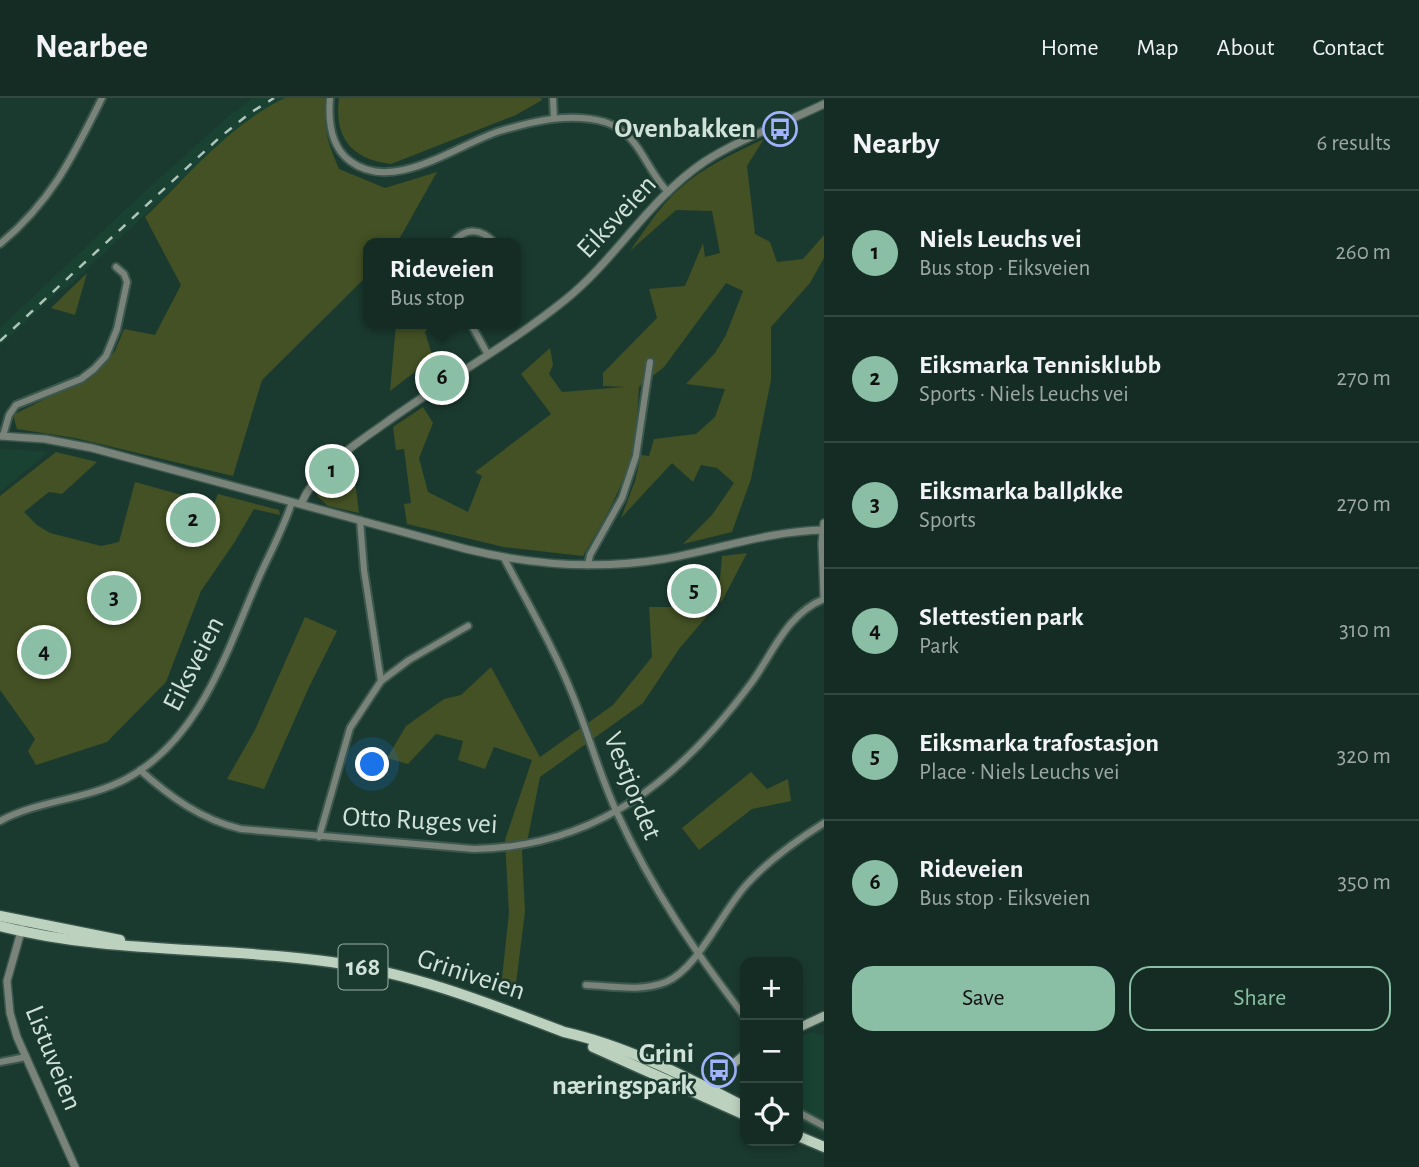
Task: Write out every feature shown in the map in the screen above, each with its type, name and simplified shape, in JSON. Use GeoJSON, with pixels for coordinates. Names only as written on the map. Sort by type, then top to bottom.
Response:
{"type":"FeatureCollection","features":[{"type":"Feature","properties":{"kind":"main road","name":"Griniveien"},"geometry":{"type":"LineString","coordinates":[[0,916],[22,926]]}},
{"type":"Feature","properties":{"kind":"main road","name":"Griniveien"},"geometry":{"type":"LineString","coordinates":[[0,926],[22,926],[153,947],[329,961],[377,970],[438,987],[631,1054],[740,1112]]}},
{"type":"Feature","properties":{"kind":"main road"},"geometry":{"type":"LineString","coordinates":[[803,1026],[824,1016]]}},
{"type":"Feature","properties":{"kind":"main road"},"geometry":{"type":"LineString","coordinates":[[712,1095],[726,1070],[740,1058]]}},
{"type":"Feature","properties":{"kind":"main road","name":"Griniveien"},"geometry":{"type":"LineString","coordinates":[[712,1095],[740,1105]]}},
{"type":"Feature","properties":{"kind":"main road"},"geometry":{"type":"LineString","coordinates":[[803,1137],[824,1147]]}},
{"type":"Feature","properties":{"kind":"street"},"geometry":{"type":"LineString","coordinates":[[0,244],[57,185],[102,98]]}},
{"type":"Feature","properties":{"kind":"street"},"geometry":{"type":"LineString","coordinates":[[330,98],[330,124],[336,145],[344,156],[356,165],[377,173],[410,169],[490,135],[554,118],[588,119],[619,128],[635,142],[668,192]]}},
{"type":"Feature","properties":{"kind":"street"},"geometry":{"type":"LineString","coordinates":[[553,98],[554,118]]}},
{"type":"Feature","properties":{"kind":"street","name":"Eiksveien"},"geometry":{"type":"LineString","coordinates":[[301,504],[313,485],[349,450],[575,292],[668,192],[705,162],[824,104]]}},
{"type":"Feature","properties":{"kind":"street"},"geometry":{"type":"LineString","coordinates":[[458,238],[474,230],[489,238]]}},
{"type":"Feature","properties":{"kind":"street"},"geometry":{"type":"LineString","coordinates":[[116,267],[124,274],[127,282],[117,329],[106,356],[81,379],[16,405],[9,415],[2,436],[45,439],[92,448],[504,558],[588,565],[664,559],[823,526],[824,597]]}},
{"type":"Feature","properties":{"kind":"street"},"geometry":{"type":"LineString","coordinates":[[474,329],[487,354]]}},
{"type":"Feature","properties":{"kind":"street"},"geometry":{"type":"LineString","coordinates":[[588,565],[590,555],[622,498],[636,456],[650,362]]}},
{"type":"Feature","properties":{"kind":"street","name":"Eiksveien"},"geometry":{"type":"LineString","coordinates":[[0,821],[33,808],[97,792],[140,770],[174,741],[201,706],[292,502]]}},
{"type":"Feature","properties":{"kind":"street"},"geometry":{"type":"LineString","coordinates":[[360,520],[365,583],[381,681]]}},
{"type":"Feature","properties":{"kind":"street","name":"Vestjordet"},"geometry":{"type":"LineString","coordinates":[[504,558],[567,681],[616,813],[661,898],[697,954],[740,1010]]}},
{"type":"Feature","properties":{"kind":"street","name":"Otto Ruges vei"},"geometry":{"type":"LineString","coordinates":[[140,770],[175,799],[216,822],[257,832],[494,849],[568,834],[616,813],[662,779],[701,744],[753,681],[798,614],[824,597]]}},
{"type":"Feature","properties":{"kind":"street"},"geometry":{"type":"LineString","coordinates":[[318,837],[350,728],[381,681],[409,660],[468,626]]}},
{"type":"Feature","properties":{"kind":"street"},"geometry":{"type":"LineString","coordinates":[[586,985],[650,987],[679,975],[749,882],[804,835],[824,823]]}},
{"type":"Feature","properties":{"kind":"street","name":"Listuveien"},"geometry":{"type":"LineString","coordinates":[[22,926],[4,981],[10,1013],[26,1057],[75,1167]]}},
{"type":"Feature","properties":{"kind":"street"},"geometry":{"type":"LineString","coordinates":[[0,1062],[26,1057]]}},
{"type":"Feature","properties":{"kind":"street"},"geometry":{"type":"LineString","coordinates":[[803,1115],[824,1126]]}},
{"type":"Feature","properties":{"kind":"shaded area"},"geometry":{"type":"Polygon","coordinates":[[[253,98],[285,98],[247,121],[227,138],[69,286],[58,292],[0,346],[0,328],[144,192],[230,115],[253,98]]]}},
{"type":"Feature","properties":{"kind":"shaded area"},"geometry":{"type":"Polygon","coordinates":[[[285,98],[326,98],[327,134],[339,169],[385,188],[437,172],[400,238],[363,238],[363,280],[262,380],[233,476],[75,438],[17,429],[13,415],[96,373],[115,351],[124,329],[155,335],[181,285],[145,217],[228,136],[285,98]]]}},
{"type":"Feature","properties":{"kind":"shaded area"},"geometry":{"type":"Polygon","coordinates":[[[339,98],[542,100],[516,115],[391,164],[366,157],[356,152],[349,144],[340,125],[339,98]]]}},
{"type":"Feature","properties":{"kind":"shaded area"},"geometry":{"type":"Polygon","coordinates":[[[764,139],[747,166],[755,234],[770,242],[777,262],[803,259],[824,235],[824,258],[810,283],[771,327],[771,380],[751,479],[732,532],[683,544],[712,515],[734,483],[717,468],[701,465],[693,482],[672,463],[621,518],[635,481],[641,455],[649,456],[654,439],[696,434],[715,417],[725,389],[686,384],[715,353],[726,335],[743,291],[726,283],[664,367],[639,387],[635,436],[627,468],[615,498],[583,556],[504,547],[407,524],[404,504],[411,503],[404,449],[396,450],[393,427],[423,407],[433,423],[419,458],[428,492],[468,512],[482,476],[475,472],[551,414],[521,374],[550,348],[553,365],[549,374],[562,392],[625,387],[603,386],[603,373],[657,318],[649,289],[685,286],[703,243],[705,257],[720,253],[712,211],[676,210],[630,251],[652,219],[678,190],[719,161],[764,139]]]}},
{"type":"Feature","properties":{"kind":"shaded area"},"geometry":{"type":"Polygon","coordinates":[[[87,273],[75,315],[51,308],[87,273]]]}},
{"type":"Feature","properties":{"kind":"shaded area"},"geometry":{"type":"Polygon","coordinates":[[[396,329],[427,329],[425,332],[433,358],[390,391],[396,329]]]}},
{"type":"Feature","properties":{"kind":"shaded area"},"geometry":{"type":"Polygon","coordinates":[[[0,449],[23,450],[48,452],[0,492],[0,449]]]}},
{"type":"Feature","properties":{"kind":"shaded area"},"geometry":{"type":"Polygon","coordinates":[[[56,452],[97,462],[62,494],[49,492],[24,512],[50,533],[101,546],[119,542],[135,482],[214,504],[218,494],[279,510],[280,515],[254,509],[201,591],[166,682],[107,742],[36,765],[28,751],[35,739],[0,690],[0,496],[56,452]]]}},
{"type":"Feature","properties":{"kind":"shaded area"},"geometry":{"type":"Polygon","coordinates":[[[352,457],[359,513],[328,506],[317,496],[326,480],[352,457]]]}},
{"type":"Feature","properties":{"kind":"shaded area"},"geometry":{"type":"Polygon","coordinates":[[[747,553],[721,603],[719,591],[722,556],[747,553]]]}},
{"type":"Feature","properties":{"kind":"shaded area"},"geometry":{"type":"Polygon","coordinates":[[[704,598],[713,609],[679,649],[643,703],[540,777],[528,837],[522,851],[525,912],[515,991],[501,987],[509,913],[505,840],[532,760],[494,747],[485,769],[458,760],[463,741],[436,734],[408,764],[387,758],[406,726],[444,699],[461,695],[491,667],[540,757],[613,705],[652,657],[649,607],[678,607],[687,615],[704,598]]]}},
{"type":"Feature","properties":{"kind":"shaded area"},"geometry":{"type":"Polygon","coordinates":[[[305,617],[337,631],[264,789],[227,779],[255,730],[305,617]]]}},
{"type":"Feature","properties":{"kind":"shaded area"},"geometry":{"type":"Polygon","coordinates":[[[751,772],[767,789],[788,779],[791,801],[752,809],[699,850],[682,828],[751,772]]]}},
{"type":"Feature","properties":{"kind":"shaded area"},"geometry":{"type":"Polygon","coordinates":[[[813,1032],[824,1036],[824,1134],[803,1124],[803,1035],[813,1032]]]}},
{"type":"Feature","properties":{"kind":"railway"},"geometry":{"type":"LineString","coordinates":[[0,341],[219,138],[274,98]]}},
{"type":"Feature","properties":{"kind":"place","name":"Ovenbakken"},"geometry":{"type":"Point","coordinates":[780,129]}},
{"type":"Feature","properties":{"kind":"place","name":"Rideveien"},"geometry":{"type":"Point","coordinates":[442,378]}},
{"type":"Feature","properties":{"kind":"place","name":"Niels Leuchs vei"},"geometry":{"type":"Point","coordinates":[332,471]}},
{"type":"Feature","properties":{"kind":"place","name":"Eiksmarka Tennisklubb"},"geometry":{"type":"Point","coordinates":[193,520]}},
{"type":"Feature","properties":{"kind":"place","name":"Eiksmarka trafostasjon"},"geometry":{"type":"Point","coordinates":[694,591]}},
{"type":"Feature","properties":{"kind":"place","name":"Eiksmarka balløkke"},"geometry":{"type":"Point","coordinates":[114,598]}},
{"type":"Feature","properties":{"kind":"place","name":"Slettestien park"},"geometry":{"type":"Point","coordinates":[44,652]}},
{"type":"Feature","properties":{"kind":"place","name":"Grini næringspark"},"geometry":{"type":"Point","coordinates":[719,1070]}}]}
